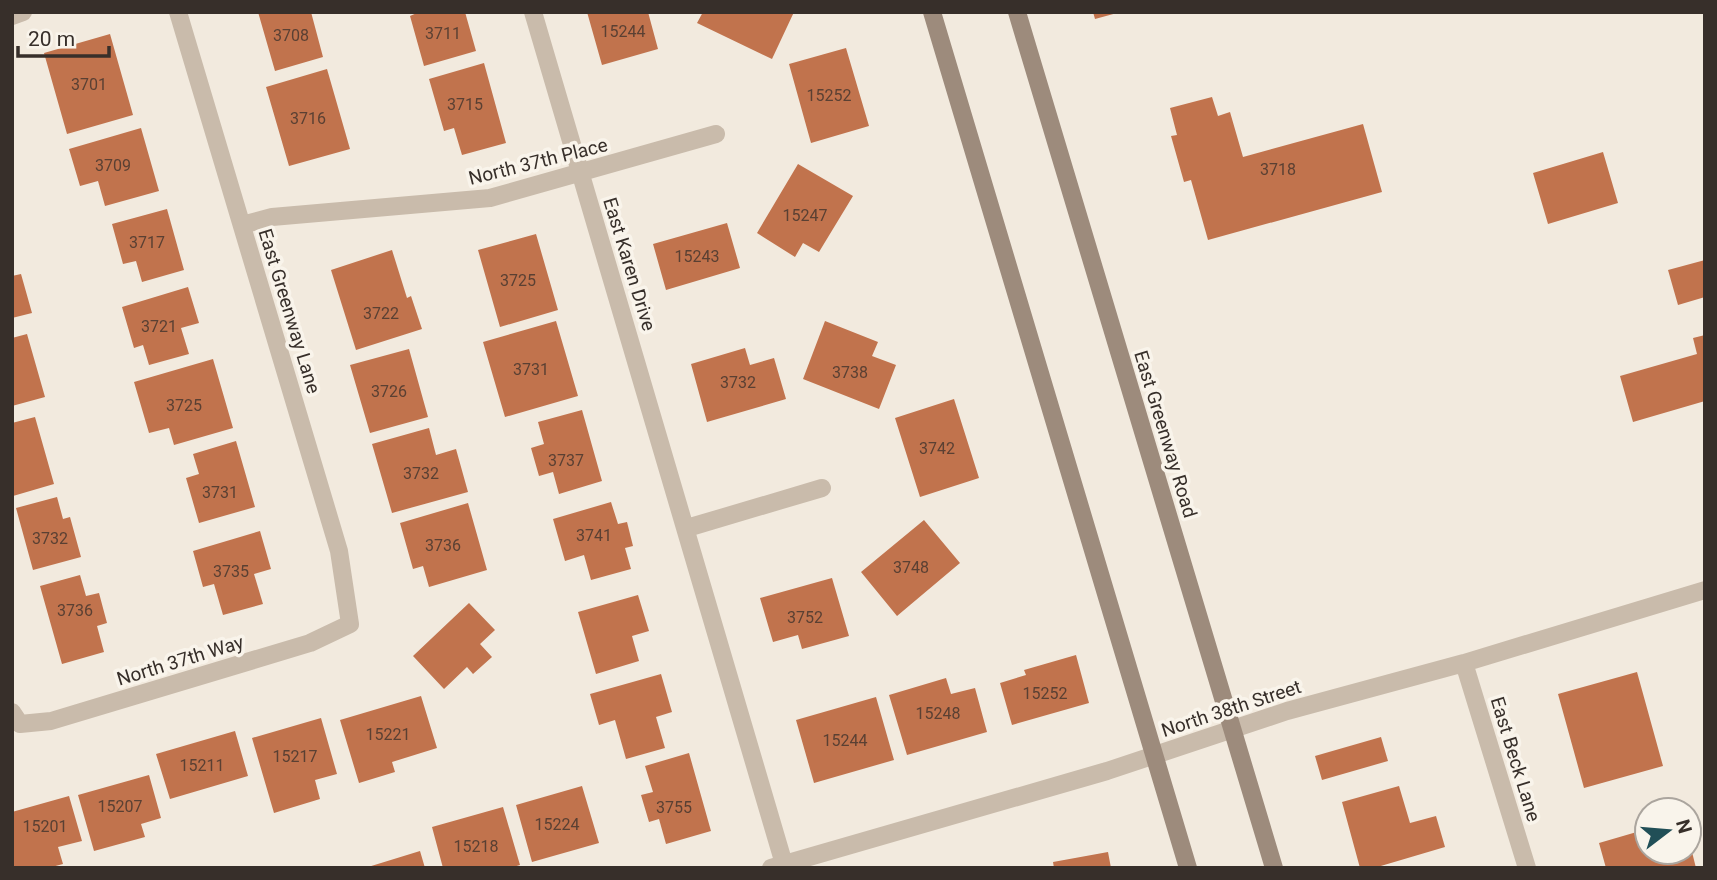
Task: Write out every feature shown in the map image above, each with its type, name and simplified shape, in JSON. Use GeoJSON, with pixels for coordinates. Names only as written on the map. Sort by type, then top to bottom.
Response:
{"type":"FeatureCollection","features":[{"type":"Feature","properties":{"kind":"main road"},"geometry":{"type":"LineString","coordinates":[[933,12],[1188,868]]}},
{"type":"Feature","properties":{"kind":"main road","name":"East Greenway Road"},"geometry":{"type":"LineString","coordinates":[[1017,12],[1274,868]]}},
{"type":"Feature","properties":{"kind":"street"},"geometry":{"type":"LineString","coordinates":[[12,16],[23,12]]}},
{"type":"Feature","properties":{"kind":"street","name":"East Greenway Lane"},"geometry":{"type":"LineString","coordinates":[[178,12],[339,551],[350,624]]}},
{"type":"Feature","properties":{"kind":"street","name":"East Karen Drive"},"geometry":{"type":"LineString","coordinates":[[533,12],[687,528],[777,866]]}},
{"type":"Feature","properties":{"kind":"street","name":"North 37th Place"},"geometry":{"type":"LineString","coordinates":[[242,225],[272,217],[490,198],[716,134]]}},
{"type":"Feature","properties":{"kind":"street"},"geometry":{"type":"LineString","coordinates":[[687,528],[822,488]]}},
{"type":"Feature","properties":{"kind":"street","name":"North 38th Street"},"geometry":{"type":"LineString","coordinates":[[777,866],[1107,771],[1287,711],[1464,663],[1705,590]]}},
{"type":"Feature","properties":{"kind":"street","name":"North 37th Way"},"geometry":{"type":"LineString","coordinates":[[16,718],[51,721],[297,647],[350,624]]}},
{"type":"Feature","properties":{"kind":"street","name":"East Beck Lane"},"geometry":{"type":"LineString","coordinates":[[1464,663],[1527,868]]}},
{"type":"Feature","properties":{"kind":"building"},"geometry":{"type":"Polygon","coordinates":[[[258,12],[311,12],[323,57],[275,71],[258,12]]]}},
{"type":"Feature","properties":{"kind":"building"},"geometry":{"type":"Polygon","coordinates":[[[419,12],[465,12],[476,51],[424,66],[410,16],[419,12]]]}},
{"type":"Feature","properties":{"kind":"building"},"geometry":{"type":"Polygon","coordinates":[[[587,12],[648,12],[658,49],[602,65],[587,12]]]}},
{"type":"Feature","properties":{"kind":"building"},"geometry":{"type":"Polygon","coordinates":[[[703,12],[794,12],[772,59],[697,23],[703,12]]]}},
{"type":"Feature","properties":{"kind":"building"},"geometry":{"type":"Polygon","coordinates":[[[1093,12],[1117,12],[1117,13],[1095,19],[1093,12]]]}},
{"type":"Feature","properties":{"kind":"building"},"geometry":{"type":"Polygon","coordinates":[[[110,34],[133,115],[67,134],[44,53],[110,34]]]}},
{"type":"Feature","properties":{"kind":"building"},"geometry":{"type":"Polygon","coordinates":[[[846,48],[869,126],[811,143],[789,64],[846,48]]]}},
{"type":"Feature","properties":{"kind":"building"},"geometry":{"type":"Polygon","coordinates":[[[484,63],[506,143],[462,155],[454,128],[444,131],[429,79],[484,63]]]}},
{"type":"Feature","properties":{"kind":"building"},"geometry":{"type":"Polygon","coordinates":[[[327,69],[350,149],[289,166],[266,87],[327,69]]]}},
{"type":"Feature","properties":{"kind":"building"},"geometry":{"type":"Polygon","coordinates":[[[1212,97],[1218,116],[1230,112],[1243,157],[1363,124],[1382,192],[1208,240],[1191,180],[1184,182],[1171,136],[1177,135],[1170,108],[1212,97]]]}},
{"type":"Feature","properties":{"kind":"building"},"geometry":{"type":"Polygon","coordinates":[[[141,128],[159,191],[105,206],[98,181],[80,186],[69,149],[141,128]]]}},
{"type":"Feature","properties":{"kind":"building"},"geometry":{"type":"Polygon","coordinates":[[[1603,152],[1618,203],[1548,224],[1533,173],[1603,152]]]}},
{"type":"Feature","properties":{"kind":"building"},"geometry":{"type":"Polygon","coordinates":[[[798,164],[853,196],[819,252],[803,243],[795,257],[757,233],[798,164]]]}},
{"type":"Feature","properties":{"kind":"building"},"geometry":{"type":"Polygon","coordinates":[[[167,209],[184,270],[142,282],[136,261],[123,264],[112,224],[167,209]]]}},
{"type":"Feature","properties":{"kind":"building"},"geometry":{"type":"Polygon","coordinates":[[[727,223],[740,268],[666,290],[653,244],[727,223]]]}},
{"type":"Feature","properties":{"kind":"building"},"geometry":{"type":"Polygon","coordinates":[[[536,234],[558,310],[500,327],[478,250],[536,234]]]}},
{"type":"Feature","properties":{"kind":"building"},"geometry":{"type":"Polygon","coordinates":[[[392,250],[407,298],[411,296],[422,329],[356,350],[331,270],[392,250]]]}},
{"type":"Feature","properties":{"kind":"building"},"geometry":{"type":"Polygon","coordinates":[[[1705,260],[1705,297],[1678,305],[1668,270],[1705,260]]]}},
{"type":"Feature","properties":{"kind":"building"},"geometry":{"type":"Polygon","coordinates":[[[21,274],[32,313],[12,318],[12,276],[21,274]]]}},
{"type":"Feature","properties":{"kind":"building"},"geometry":{"type":"Polygon","coordinates":[[[188,287],[199,323],[181,328],[189,354],[149,365],[143,345],[134,348],[122,307],[188,287]]]}},
{"type":"Feature","properties":{"kind":"building"},"geometry":{"type":"Polygon","coordinates":[[[556,321],[578,396],[505,417],[483,342],[556,321]]]}},
{"type":"Feature","properties":{"kind":"building"},"geometry":{"type":"Polygon","coordinates":[[[825,321],[878,342],[872,356],[896,365],[879,409],[803,379],[825,321]]]}},
{"type":"Feature","properties":{"kind":"building"},"geometry":{"type":"Polygon","coordinates":[[[27,334],[45,397],[12,406],[12,338],[27,334]]]}},
{"type":"Feature","properties":{"kind":"building"},"geometry":{"type":"Polygon","coordinates":[[[1705,335],[1705,401],[1633,422],[1620,376],[1697,354],[1693,338],[1705,335]]]}},
{"type":"Feature","properties":{"kind":"building"},"geometry":{"type":"Polygon","coordinates":[[[745,348],[750,365],[774,358],[786,399],[707,422],[691,364],[745,348]]]}},
{"type":"Feature","properties":{"kind":"building"},"geometry":{"type":"Polygon","coordinates":[[[409,349],[428,417],[370,433],[350,365],[409,349]]]}},
{"type":"Feature","properties":{"kind":"building"},"geometry":{"type":"Polygon","coordinates":[[[213,359],[233,428],[174,445],[169,428],[149,433],[134,382],[213,359]]]}},
{"type":"Feature","properties":{"kind":"building"},"geometry":{"type":"Polygon","coordinates":[[[954,399],[979,478],[920,497],[895,418],[954,399]]]}},
{"type":"Feature","properties":{"kind":"building"},"geometry":{"type":"Polygon","coordinates":[[[582,410],[602,481],[559,494],[553,472],[539,476],[531,448],[544,444],[538,422],[582,410]]]}},
{"type":"Feature","properties":{"kind":"building"},"geometry":{"type":"Polygon","coordinates":[[[35,417],[54,484],[13,496],[12,423],[35,417]]]}},
{"type":"Feature","properties":{"kind":"building"},"geometry":{"type":"Polygon","coordinates":[[[429,428],[436,455],[456,449],[468,492],[392,513],[372,444],[429,428]]]}},
{"type":"Feature","properties":{"kind":"building"},"geometry":{"type":"Polygon","coordinates":[[[236,441],[255,507],[199,523],[186,478],[199,474],[193,454],[236,441]]]}},
{"type":"Feature","properties":{"kind":"building"},"geometry":{"type":"Polygon","coordinates":[[[57,497],[63,519],[70,517],[81,557],[33,570],[16,508],[57,497]]]}},
{"type":"Feature","properties":{"kind":"building"},"geometry":{"type":"Polygon","coordinates":[[[611,502],[618,524],[627,522],[633,546],[625,548],[631,569],[591,580],[584,555],[565,561],[553,519],[611,502]]]}},
{"type":"Feature","properties":{"kind":"building"},"geometry":{"type":"Polygon","coordinates":[[[468,503],[487,570],[429,587],[423,566],[413,569],[400,523],[468,503]]]}},
{"type":"Feature","properties":{"kind":"building"},"geometry":{"type":"Polygon","coordinates":[[[924,520],[960,563],[897,616],[861,572],[924,520]]]}},
{"type":"Feature","properties":{"kind":"building"},"geometry":{"type":"Polygon","coordinates":[[[260,531],[271,569],[254,574],[263,604],[223,615],[214,584],[203,587],[193,551],[260,531]]]}},
{"type":"Feature","properties":{"kind":"building"},"geometry":{"type":"Polygon","coordinates":[[[80,575],[86,596],[99,593],[107,623],[97,626],[104,652],[62,664],[40,586],[80,575]]]}},
{"type":"Feature","properties":{"kind":"building"},"geometry":{"type":"Polygon","coordinates":[[[832,578],[849,636],[802,649],[798,635],[773,642],[760,598],[832,578]]]}},
{"type":"Feature","properties":{"kind":"building"},"geometry":{"type":"Polygon","coordinates":[[[638,595],[649,631],[632,636],[639,661],[596,674],[578,612],[638,595]]]}},
{"type":"Feature","properties":{"kind":"building"},"geometry":{"type":"Polygon","coordinates":[[[469,603],[495,630],[480,644],[492,657],[473,674],[467,667],[444,689],[413,656],[469,603]]]}},
{"type":"Feature","properties":{"kind":"building"},"geometry":{"type":"Polygon","coordinates":[[[1076,655],[1089,703],[1012,725],[1000,683],[1026,675],[1024,670],[1076,655]]]}},
{"type":"Feature","properties":{"kind":"building"},"geometry":{"type":"Polygon","coordinates":[[[1637,672],[1663,766],[1584,788],[1558,694],[1637,672]]]}},
{"type":"Feature","properties":{"kind":"building"},"geometry":{"type":"Polygon","coordinates":[[[661,674],[672,712],[656,717],[665,748],[626,759],[615,720],[599,725],[590,694],[661,674]]]}},
{"type":"Feature","properties":{"kind":"building"},"geometry":{"type":"Polygon","coordinates":[[[946,678],[951,694],[975,688],[987,732],[907,755],[889,695],[946,678]]]}},
{"type":"Feature","properties":{"kind":"building"},"geometry":{"type":"Polygon","coordinates":[[[421,696],[437,748],[392,762],[395,772],[359,783],[340,720],[421,696]]]}},
{"type":"Feature","properties":{"kind":"building"},"geometry":{"type":"Polygon","coordinates":[[[876,697],[894,760],[814,783],[796,720],[876,697]]]}},
{"type":"Feature","properties":{"kind":"building"},"geometry":{"type":"Polygon","coordinates":[[[321,718],[337,774],[315,780],[320,799],[274,813],[252,738],[321,718]]]}},
{"type":"Feature","properties":{"kind":"building"},"geometry":{"type":"Polygon","coordinates":[[[235,731],[248,776],[170,799],[156,754],[235,731]]]}},
{"type":"Feature","properties":{"kind":"building"},"geometry":{"type":"Polygon","coordinates":[[[1381,737],[1388,761],[1322,780],[1315,756],[1381,737]]]}},
{"type":"Feature","properties":{"kind":"building"},"geometry":{"type":"Polygon","coordinates":[[[689,753],[711,831],[666,844],[659,819],[649,822],[641,795],[653,792],[645,766],[689,753]]]}},
{"type":"Feature","properties":{"kind":"building"},"geometry":{"type":"Polygon","coordinates":[[[149,775],[161,818],[141,824],[145,837],[94,851],[78,795],[149,775]]]}},
{"type":"Feature","properties":{"kind":"building"},"geometry":{"type":"Polygon","coordinates":[[[582,786],[599,843],[532,862],[516,805],[582,786]]]}},
{"type":"Feature","properties":{"kind":"building"},"geometry":{"type":"Polygon","coordinates":[[[1399,786],[1410,823],[1436,816],[1445,847],[1374,868],[1360,868],[1342,802],[1399,786]]]}},
{"type":"Feature","properties":{"kind":"building"},"geometry":{"type":"Polygon","coordinates":[[[69,796],[82,841],[58,847],[63,864],[48,868],[12,868],[12,812],[69,796]]]}},
{"type":"Feature","properties":{"kind":"building"},"geometry":{"type":"Polygon","coordinates":[[[503,807],[520,865],[510,868],[443,868],[432,827],[503,807]]]}},
{"type":"Feature","properties":{"kind":"building"},"geometry":{"type":"Polygon","coordinates":[[[1633,833],[1633,866],[1696,868],[1606,868],[1599,843],[1633,833]]]}},
{"type":"Feature","properties":{"kind":"building"},"geometry":{"type":"Polygon","coordinates":[[[420,851],[425,868],[368,868],[368,867],[420,851]]]}},
{"type":"Feature","properties":{"kind":"building"},"geometry":{"type":"Polygon","coordinates":[[[1108,852],[1111,868],[1054,868],[1053,862],[1108,852]]]}}]}
